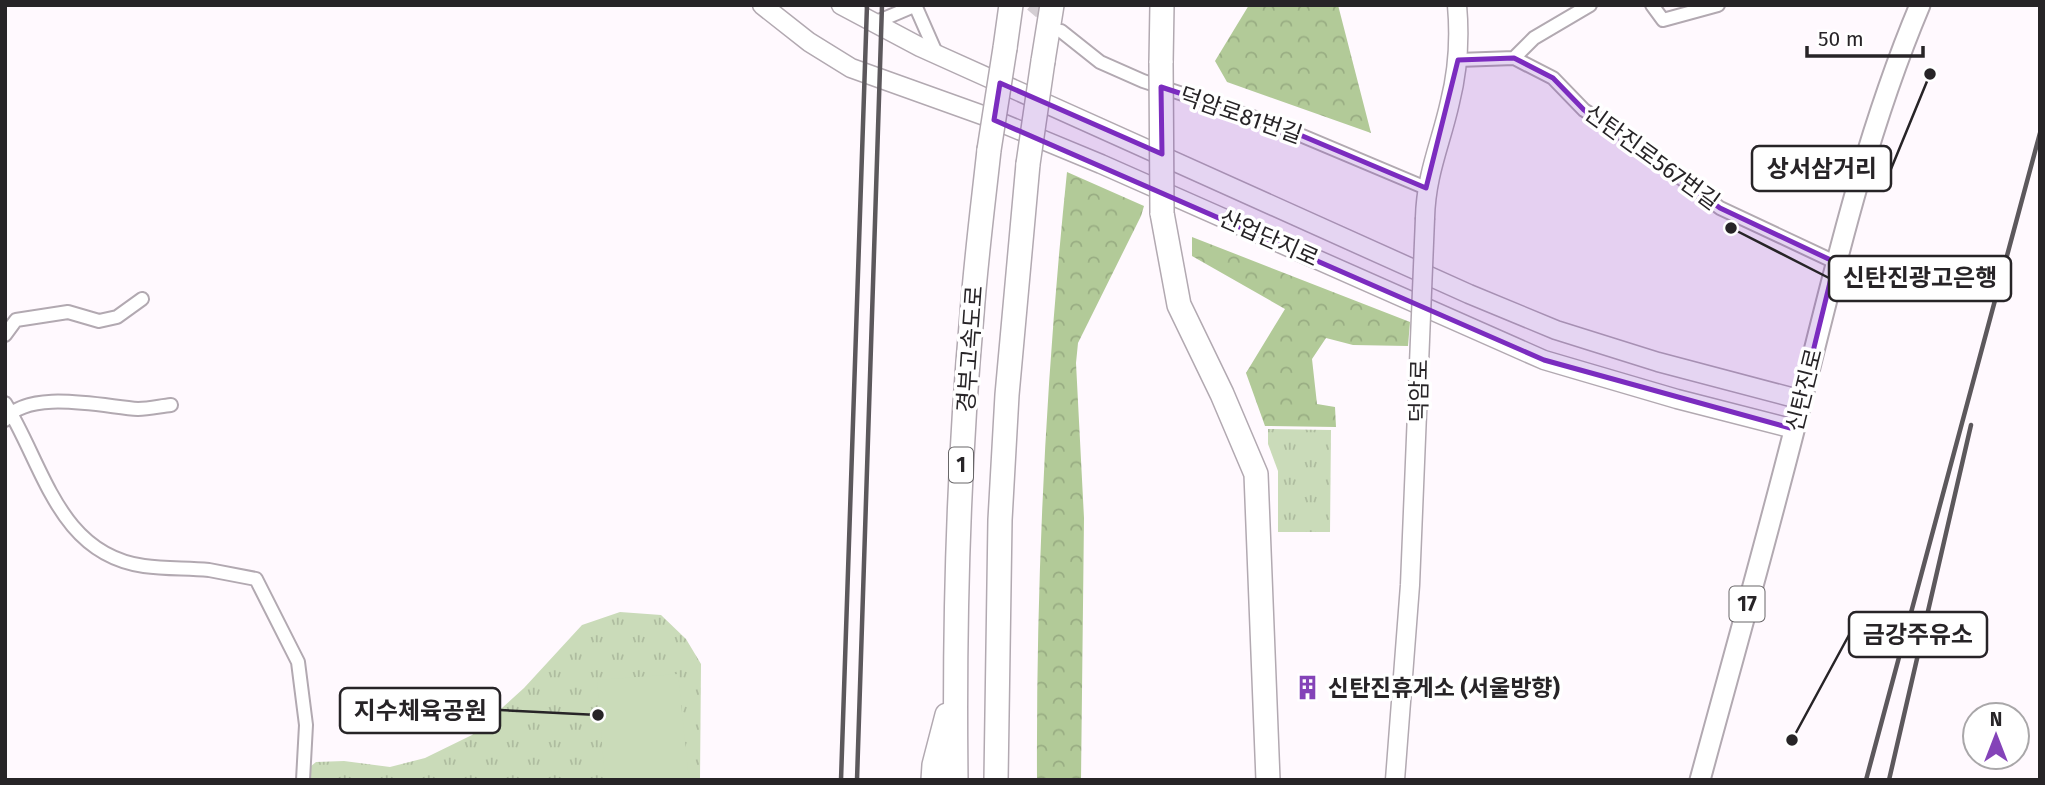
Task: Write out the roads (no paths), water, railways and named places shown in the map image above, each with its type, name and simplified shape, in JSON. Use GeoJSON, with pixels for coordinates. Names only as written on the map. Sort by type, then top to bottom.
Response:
{"type":"FeatureCollection","features":[{"type":"Feature","properties":{"kind":"highway","name":"경부고속도로"},"geometry":{"type":"LineString","coordinates":[[956,780],[955,682],[960,480],[972,313],[989,150],[1011,5]]}},
{"type":"Feature","properties":{"kind":"highway","name":"경부고속도로"},"geometry":{"type":"LineString","coordinates":[[996,780],[1001,506],[1007,395],[1028,164],[1052,5]]}},
{"type":"Feature","properties":{"kind":"highway"},"geometry":{"type":"LineString","coordinates":[[1162,5],[1162,212],[1179,305],[1222,394],[1256,474],[1268,780]]}},
{"type":"Feature","properties":{"kind":"highway"},"geometry":{"type":"LineString","coordinates":[[933,780],[934,765],[955,682]]}},
{"type":"Feature","properties":{"kind":"main road","name":"산업단지로"},"geometry":{"type":"LineString","coordinates":[[762,5],[809,41],[852,68],[985,116],[1101,164],[1544,360],[1677,399],[1794,429]]}},
{"type":"Feature","properties":{"kind":"main road","name":"산업단지로"},"geometry":{"type":"LineString","coordinates":[[841,5],[937,55],[1469,294],[1556,330],[1658,362],[1802,400]]}},
{"type":"Feature","properties":{"kind":"main road","name":"덕암로"},"geometry":{"type":"LineString","coordinates":[[1395,780],[1410,585],[1426,188],[1450,102],[1458,60],[1460,30],[1457,5]]}},
{"type":"Feature","properties":{"kind":"main road","name":"신탄진로"},"geometry":{"type":"LineString","coordinates":[[1700,780],[1802,400],[1835,262],[1904,43],[1920,5]]}},
{"type":"Feature","properties":{"kind":"street"},"geometry":{"type":"LineString","coordinates":[[1514,58],[1534,38],[1590,5]]}},
{"type":"Feature","properties":{"kind":"street"},"geometry":{"type":"LineString","coordinates":[[1652,5],[1662,20],[1718,5]]}},
{"type":"Feature","properties":{"kind":"street"},"geometry":{"type":"LineString","coordinates":[[874,23],[914,6],[937,55]]}},
{"type":"Feature","properties":{"kind":"street","name":"덕암로81번길"},"geometry":{"type":"LineString","coordinates":[[1062,32],[1100,62],[1143,81],[1274,124],[1426,188]]}},
{"type":"Feature","properties":{"kind":"street","name":"신탄진로567번길"},"geometry":{"type":"LineString","coordinates":[[1458,60],[1514,58],[1553,78],[1584,110],[1630,139],[1720,208],[1835,262]]}},
{"type":"Feature","properties":{"kind":"street"},"geometry":{"type":"LineString","coordinates":[[5,335],[16,320],[68,312],[99,321],[117,317],[142,299]]}},
{"type":"Feature","properties":{"kind":"street"},"geometry":{"type":"LineString","coordinates":[[171,405],[139,409],[49,401],[7,412],[70,526],[98,550],[122,561],[144,566],[209,570],[256,579],[298,662],[306,725],[303,780]]}},
{"type":"Feature","properties":{"kind":"tunnel"},"geometry":{"type":"LineString","coordinates":[[1031,5],[1052,23]]}},
{"type":"Feature","properties":{"kind":"railway"},"geometry":{"type":"LineString","coordinates":[[841,780],[867,5]]}},
{"type":"Feature","properties":{"kind":"railway"},"geometry":{"type":"LineString","coordinates":[[857,780],[882,5]]}},
{"type":"Feature","properties":{"kind":"railway"},"geometry":{"type":"LineString","coordinates":[[1866,780],[2040,133]]}},
{"type":"Feature","properties":{"kind":"railway"},"geometry":{"type":"LineString","coordinates":[[1889,780],[1971,425]]}},
{"type":"Feature","properties":{"kind":"place","name":"상서삼거리"},"geometry":{"type":"Point","coordinates":[1930,74]}},
{"type":"Feature","properties":{"kind":"place","name":"신탄진광고은행"},"geometry":{"type":"Point","coordinates":[1731,228]}},
{"type":"Feature","properties":{"kind":"place","name":"신탄진휴게소 (서울방향)"},"geometry":{"type":"Point","coordinates":[1308,688]}},
{"type":"Feature","properties":{"kind":"place","name":"지수체육공원"},"geometry":{"type":"Point","coordinates":[598,715]}},
{"type":"Feature","properties":{"kind":"place","name":"금강주유소"},"geometry":{"type":"Point","coordinates":[1792,740]}}]}
